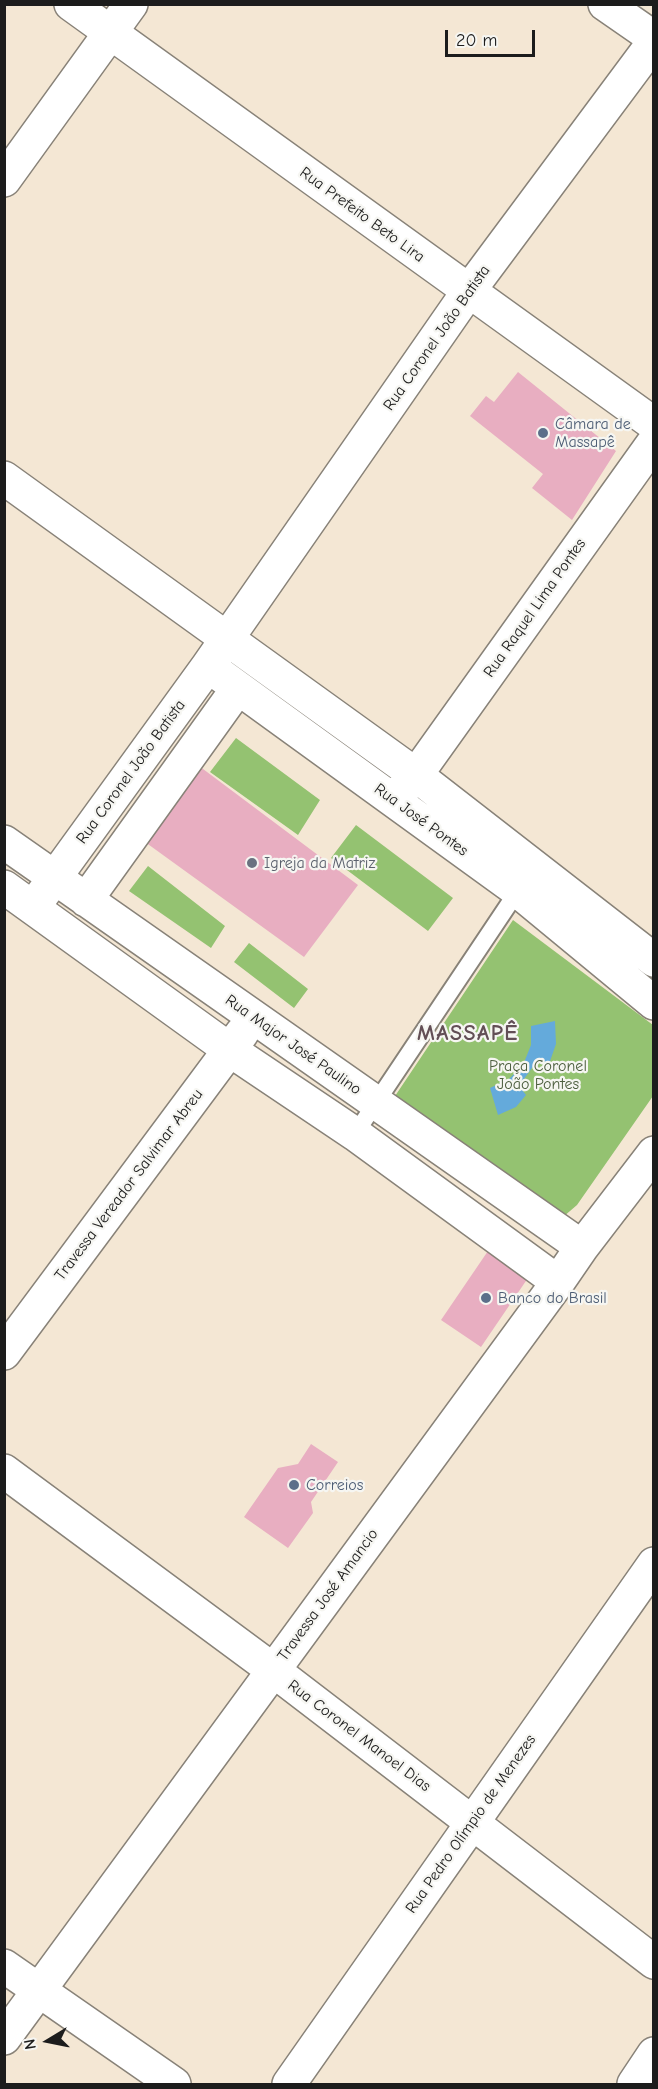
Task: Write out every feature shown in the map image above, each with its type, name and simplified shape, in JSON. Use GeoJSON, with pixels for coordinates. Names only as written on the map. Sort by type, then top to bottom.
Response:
{"type":"FeatureCollection","features":[{"type":"Feature","properties":{"kind":"street","name":"Rua Prefeito Beto Lira"},"geometry":{"type":"LineString","coordinates":[[71,4],[654,424]]}},
{"type":"Feature","properties":{"kind":"street"},"geometry":{"type":"LineString","coordinates":[[4,180],[131,4]]}},
{"type":"Feature","properties":{"kind":"street"},"geometry":{"type":"LineString","coordinates":[[605,4],[654,40]]}},
{"type":"Feature","properties":{"kind":"street","name":"Rua Coronel João Batista"},"geometry":{"type":"LineString","coordinates":[[226,639],[468,292],[654,40]]}},
{"type":"Feature","properties":{"kind":"street","name":"Rua Raquel Lima Pontes"},"geometry":{"type":"LineString","coordinates":[[393,799],[416,775],[654,441]]}},
{"type":"Feature","properties":{"kind":"street","name":"Rua José Pontes"},"geometry":{"type":"LineString","coordinates":[[4,478],[416,775],[527,879],[654,1004]]}},
{"type":"Feature","properties":{"kind":"street"},"geometry":{"type":"LineString","coordinates":[[208,666],[226,639]]}},
{"type":"Feature","properties":{"kind":"street","name":"Rua Coronel João Batista"},"geometry":{"type":"LineString","coordinates":[[33,908],[208,666]]}},
{"type":"Feature","properties":{"kind":"street","name":"Rua José Pontes"},"geometry":{"type":"LineString","coordinates":[[208,666],[393,799],[527,879],[654,960]]}},
{"type":"Feature","properties":{"kind":"street"},"geometry":{"type":"LineString","coordinates":[[86,900],[238,688]]}},
{"type":"Feature","properties":{"kind":"street"},"geometry":{"type":"LineString","coordinates":[[135,767],[164,789]]}},
{"type":"Feature","properties":{"kind":"street","name":"Rua Major José Paulino"},"geometry":{"type":"LineString","coordinates":[[4,842],[582,1247]]}},
{"type":"Feature","properties":{"kind":"street"},"geometry":{"type":"LineString","coordinates":[[4,887],[230,1050],[355,1134],[558,1282]]}},
{"type":"Feature","properties":{"kind":"street"},"geometry":{"type":"LineString","coordinates":[[110,963],[132,931]]}},
{"type":"Feature","properties":{"kind":"street","name":"Travessa Vereador Salvimar Abreu"},"geometry":{"type":"LineString","coordinates":[[4,1353],[254,1017]]}},
{"type":"Feature","properties":{"kind":"street","name":"Travessa José Amancio"},"geometry":{"type":"LineString","coordinates":[[4,2038],[582,1247],[654,1153]]}},
{"type":"Feature","properties":{"kind":"street","name":"Rua Coronel Manoel Dias"},"geometry":{"type":"LineString","coordinates":[[4,1471],[273,1670],[654,1962]]}},
{"type":"Feature","properties":{"kind":"street","name":"Rua Pedro Olímpio de Menezes"},"geometry":{"type":"LineString","coordinates":[[289,2085],[654,1564]]}},
{"type":"Feature","properties":{"kind":"street"},"geometry":{"type":"LineString","coordinates":[[4,1966],[174,2085]]}},
{"type":"Feature","properties":{"kind":"street"},"geometry":{"type":"LineString","coordinates":[[633,2085],[654,2054]]}},
{"type":"Feature","properties":{"kind":"lane"},"geometry":{"type":"LineString","coordinates":[[355,1134],[527,879]]}},
{"type":"Feature","properties":{"kind":"green space"},"geometry":{"type":"Polygon","coordinates":[[[236,738],[320,800],[298,835],[210,772],[236,738]]]}},
{"type":"Feature","properties":{"kind":"green space"},"geometry":{"type":"Polygon","coordinates":[[[356,825],[453,898],[428,931],[331,858],[356,825]]]}},
{"type":"Feature","properties":{"kind":"green space"},"geometry":{"type":"Polygon","coordinates":[[[148,866],[225,926],[211,948],[129,891],[148,866]]]}},
{"type":"Feature","properties":{"kind":"green space","name":"Praça Coronel João Pontes"},"geometry":{"type":"Polygon","coordinates":[[[513,920],[653,1025],[653,1096],[577,1205],[563,1217],[389,1105],[513,920]]]}},
{"type":"Feature","properties":{"kind":"green space"},"geometry":{"type":"Polygon","coordinates":[[[249,943],[308,989],[294,1008],[234,962],[249,943]]]}},
{"type":"Feature","properties":{"kind":"water"},"geometry":{"type":"Polygon","coordinates":[[[555,1021],[556,1044],[549,1064],[537,1061],[519,1086],[526,1095],[516,1107],[498,1115],[490,1088],[509,1079],[523,1065],[531,1045],[531,1026],[555,1021]]]}},
{"type":"Feature","properties":{"kind":"building","name":"Câmara de Massapê"},"geometry":{"type":"Polygon","coordinates":[[[518,372],[616,451],[572,520],[532,488],[543,474],[470,416],[486,396],[494,402],[518,372]]]}},
{"type":"Feature","properties":{"kind":"building","name":"Igreja da Matriz"},"geometry":{"type":"Polygon","coordinates":[[[199,766],[358,885],[304,957],[145,842],[199,766]]]}},
{"type":"Feature","properties":{"kind":"building","name":"Banco do Brasil"},"geometry":{"type":"Polygon","coordinates":[[[490,1248],[530,1275],[481,1347],[441,1320],[490,1248]]]}},
{"type":"Feature","properties":{"kind":"building","name":"Correios"},"geometry":{"type":"Polygon","coordinates":[[[311,1444],[338,1462],[311,1502],[313,1513],[288,1548],[244,1517],[278,1468],[298,1464],[311,1444]]]}},
{"type":"Feature","properties":{"kind":"place","name":"Câmara de Massapê"},"geometry":{"type":"Point","coordinates":[543,433]}},
{"type":"Feature","properties":{"kind":"place","name":"Igreja da Matriz"},"geometry":{"type":"Point","coordinates":[252,863]}},
{"type":"Feature","properties":{"kind":"place","name":"Banco do Brasil"},"geometry":{"type":"Point","coordinates":[486,1298]}},
{"type":"Feature","properties":{"kind":"place","name":"Correios"},"geometry":{"type":"Point","coordinates":[294,1485]}},
{"type":"Feature","properties":{"kind":"district","name":"MASSAPÊ"},"geometry":{"type":"Point","coordinates":[468,1034]}}]}
